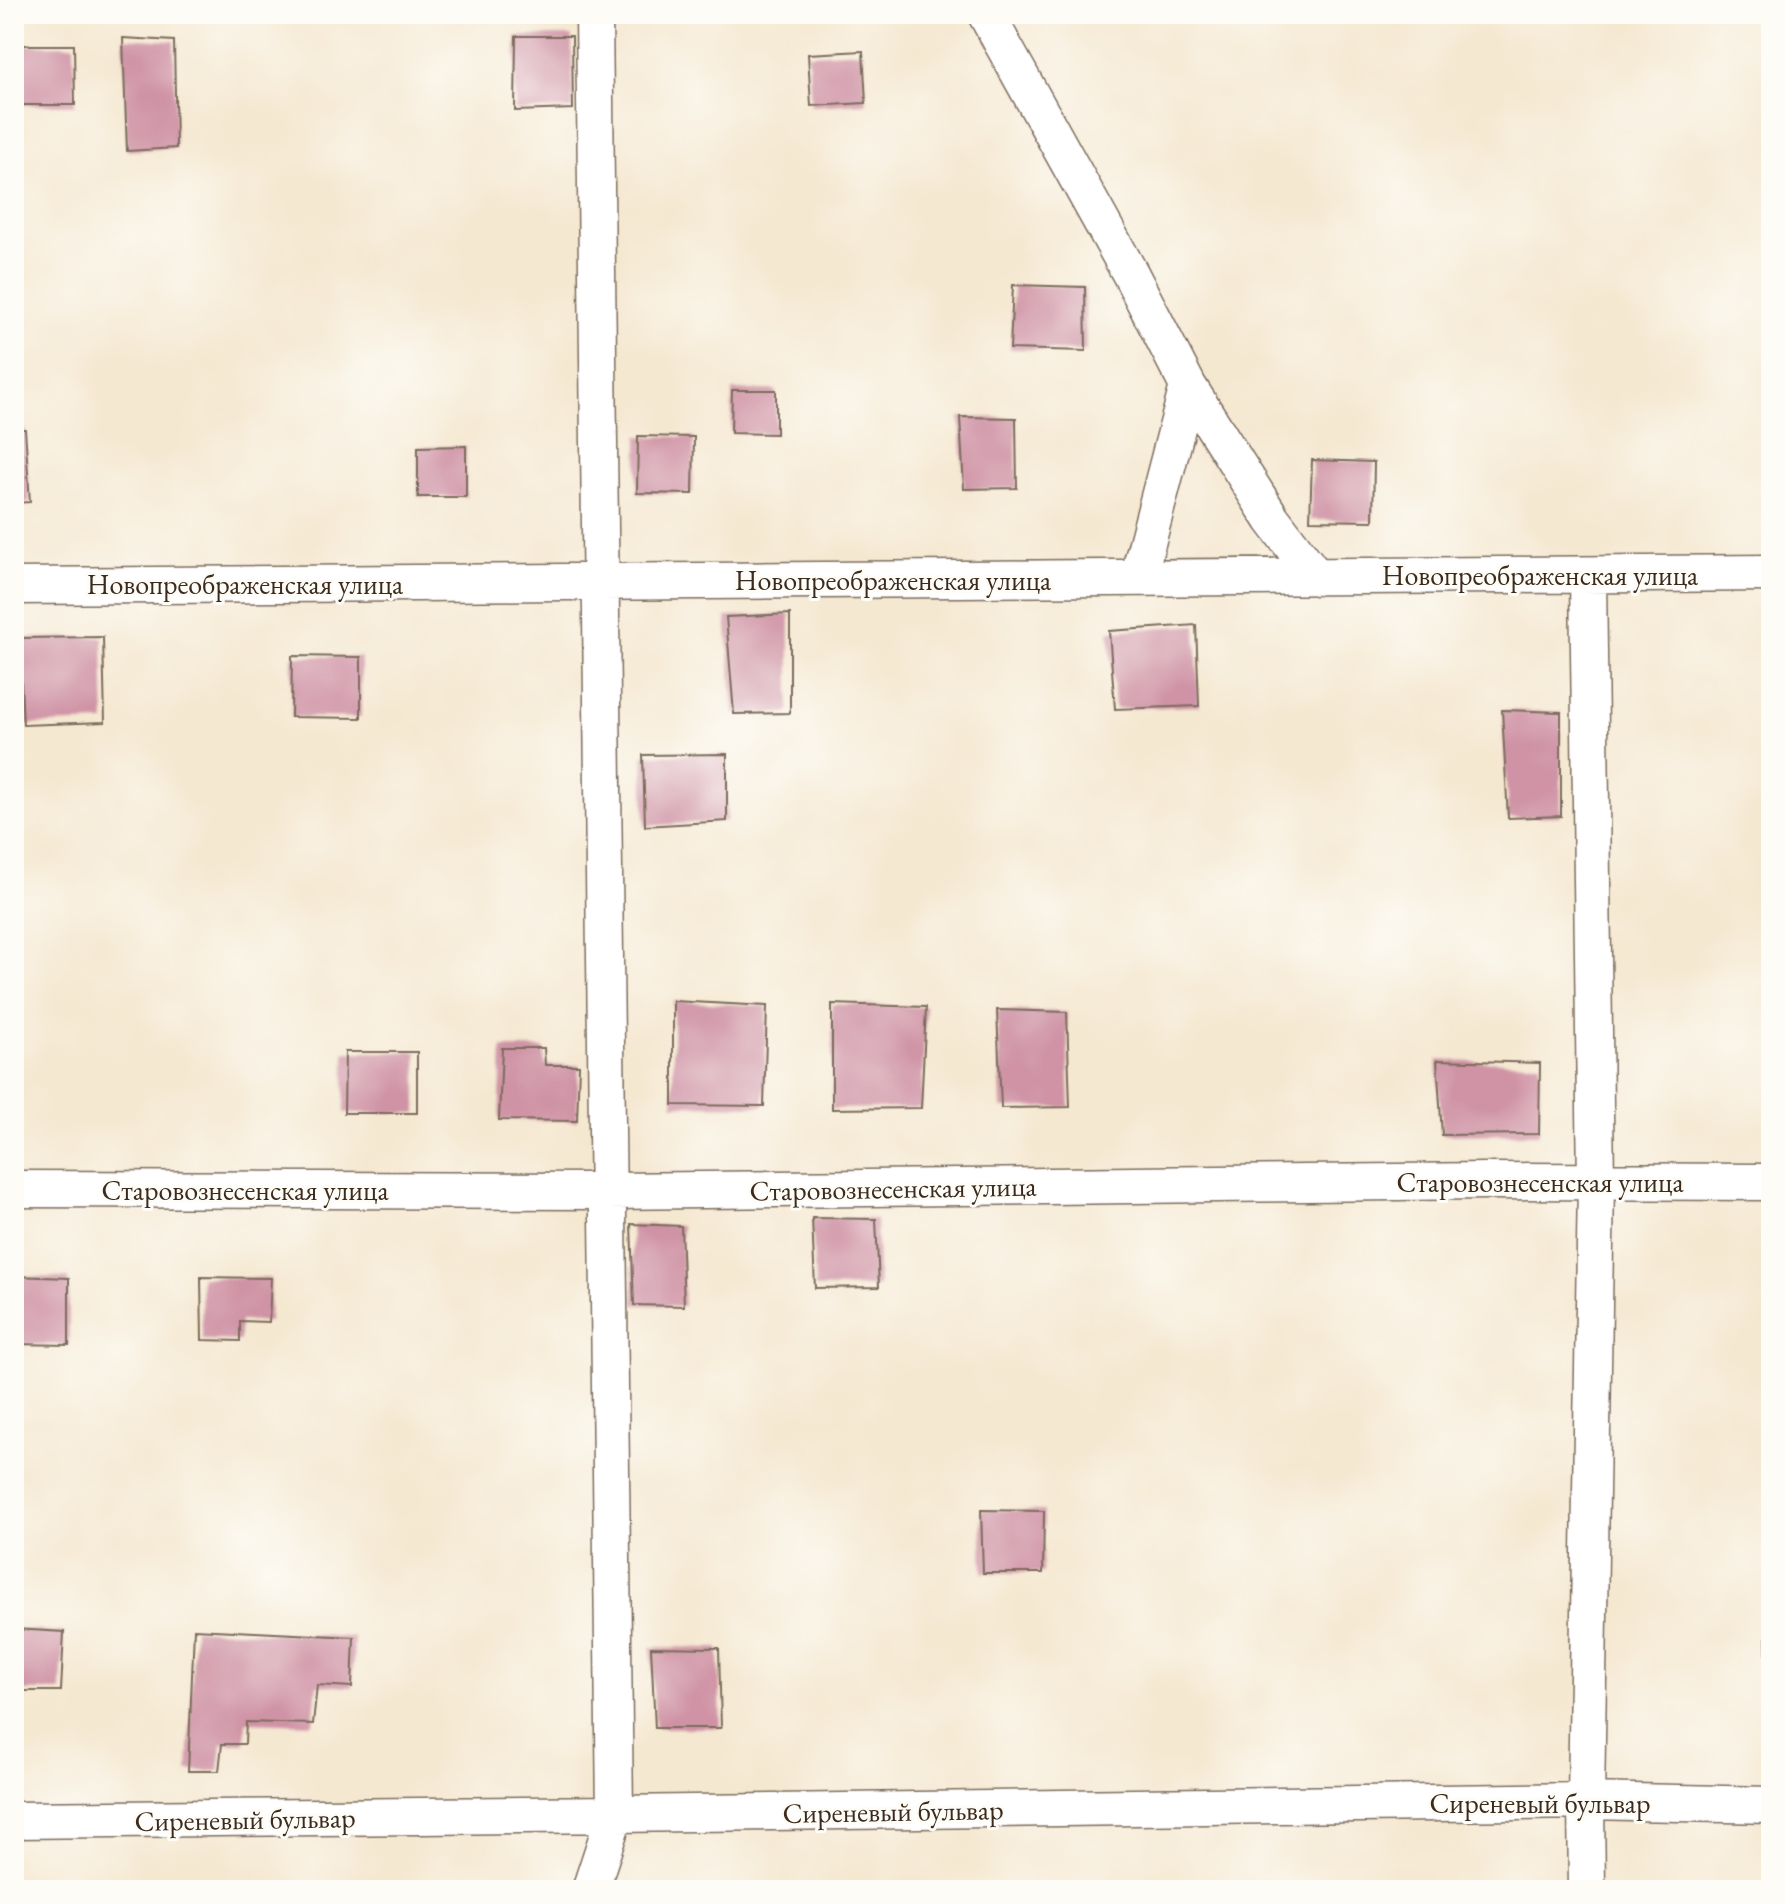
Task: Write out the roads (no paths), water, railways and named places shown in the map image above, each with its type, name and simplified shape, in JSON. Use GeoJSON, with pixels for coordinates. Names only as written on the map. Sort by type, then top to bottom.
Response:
{"type":"FeatureCollection","features":[{"type":"Feature","properties":{"kind":"street"},"geometry":{"type":"LineString","coordinates":[[590,1890],[615,1814],[594,14]]}},
{"type":"Feature","properties":{"kind":"street"},"geometry":{"type":"LineString","coordinates":[[986,14],[1131,275],[1188,386],[1272,519],[1316,577]]}},
{"type":"Feature","properties":{"kind":"street"},"geometry":{"type":"LineString","coordinates":[[1138,578],[1188,386]]}},
{"type":"Feature","properties":{"kind":"street","name":"Новопреображенская улица"},"geometry":{"type":"LineString","coordinates":[[14,586],[1771,573]]}},
{"type":"Feature","properties":{"kind":"street"},"geometry":{"type":"LineString","coordinates":[[1587,1890],[1596,1183],[1588,576]]}},
{"type":"Feature","properties":{"kind":"street","name":"Старовознесенская улица"},"geometry":{"type":"LineString","coordinates":[[14,1189],[609,1191],[1487,1181],[1771,1182]]}},
{"type":"Feature","properties":{"kind":"street","name":"Сиреневый бульвар"},"geometry":{"type":"LineString","coordinates":[[14,1820],[1586,1801],[1771,1805]]}}]}
